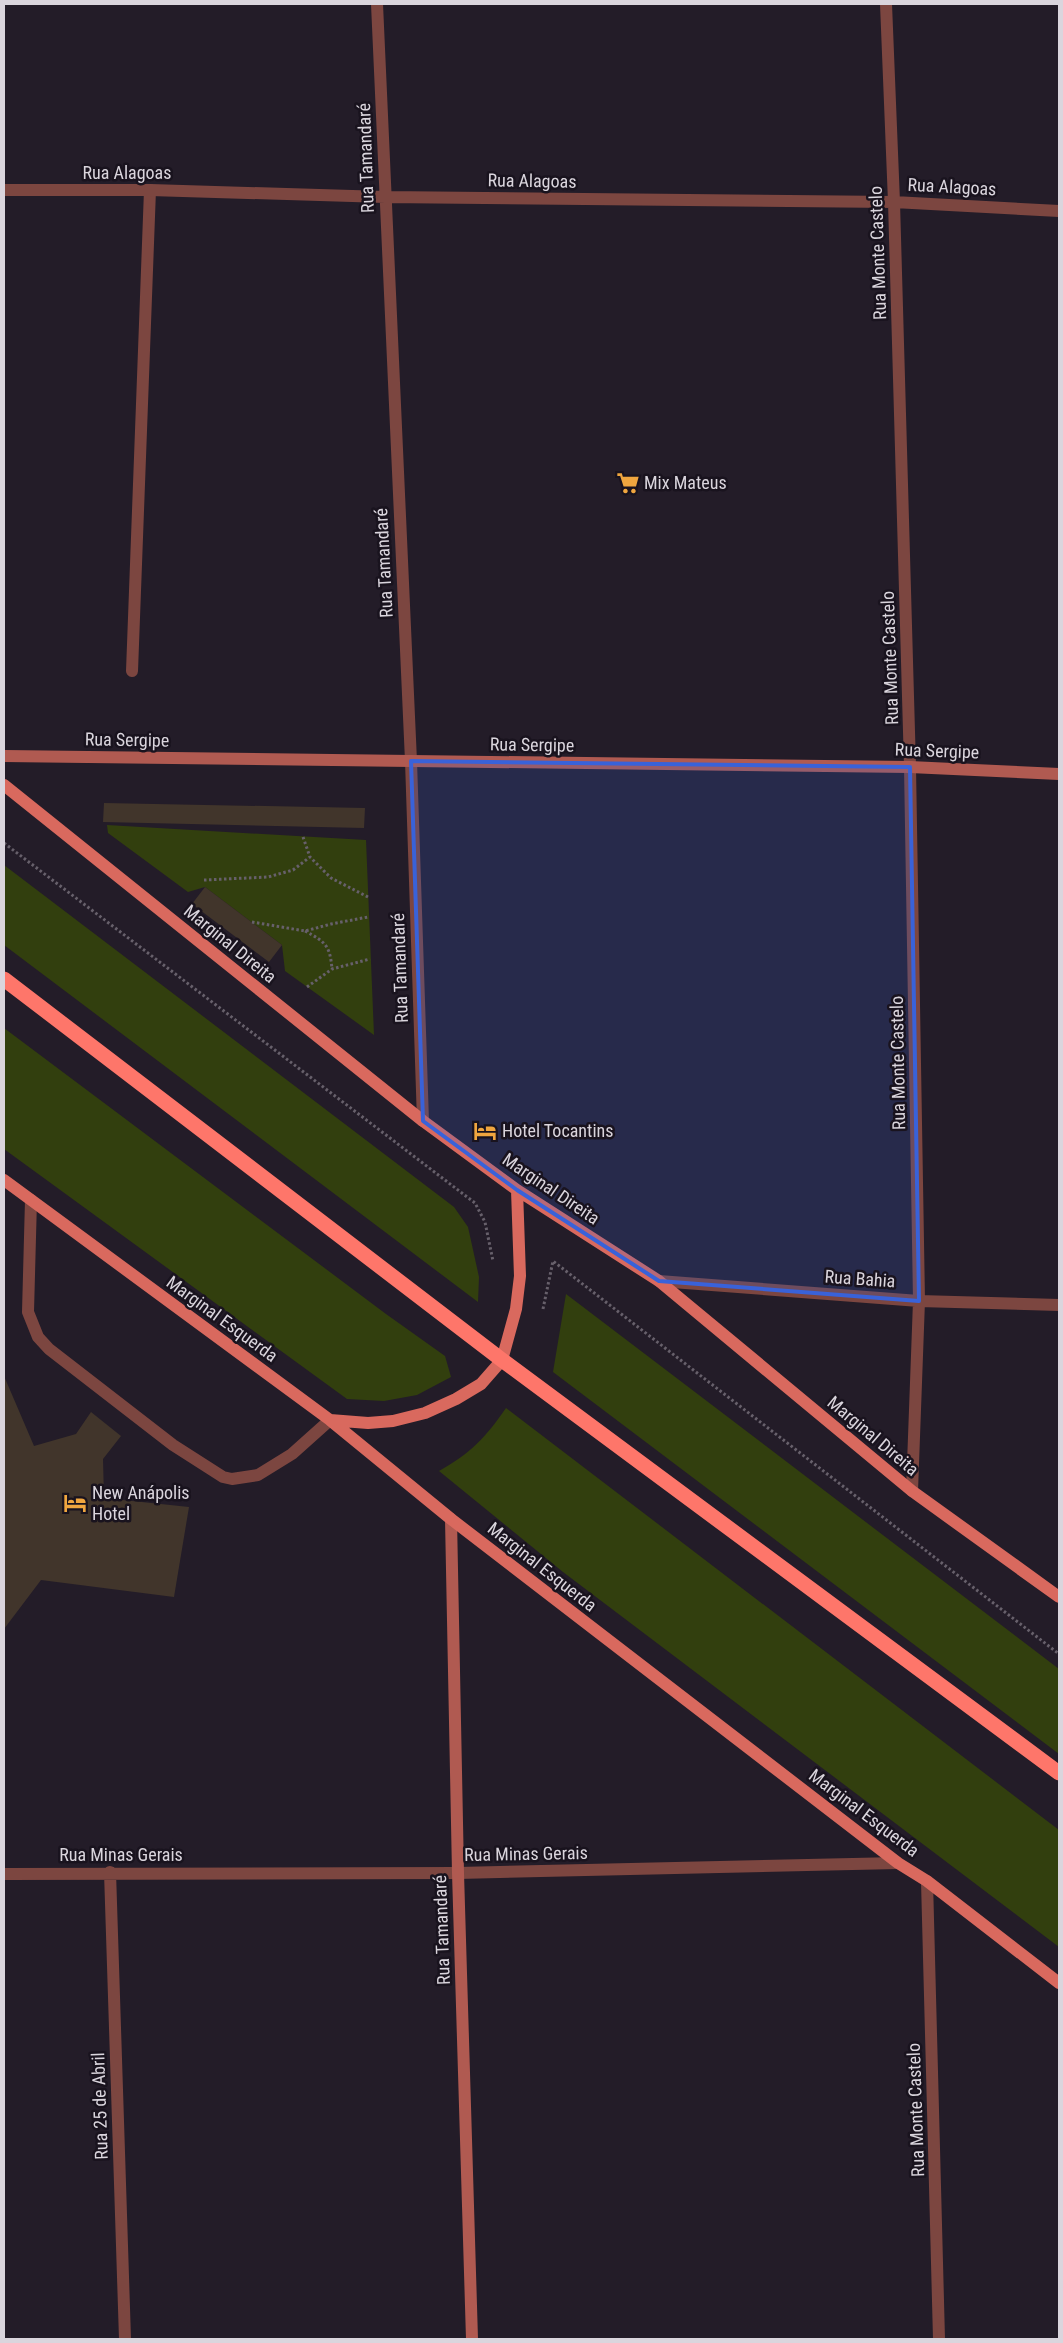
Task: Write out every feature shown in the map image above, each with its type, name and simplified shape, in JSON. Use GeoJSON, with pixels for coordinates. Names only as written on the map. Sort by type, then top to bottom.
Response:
{"type":"FeatureCollection","features":[{"type":"Feature","properties":{"kind":"highway"},"geometry":{"type":"LineString","coordinates":[[4,979],[502,1360],[1059,1773]]}},
{"type":"Feature","properties":{"kind":"main road","name":"Marginal Direita"},"geometry":{"type":"LineString","coordinates":[[4,785],[422,1121],[517,1190],[659,1280],[912,1492],[1059,1597]]}},
{"type":"Feature","properties":{"kind":"main road","name":"Marginal Esquerda"},"geometry":{"type":"LineString","coordinates":[[4,1180],[330,1420],[451,1519],[898,1863],[927,1880],[1059,1983]]}},
{"type":"Feature","properties":{"kind":"main road"},"geometry":{"type":"LineString","coordinates":[[330,1420],[368,1423],[393,1422],[424,1413],[456,1399],[482,1384],[502,1360],[516,1309],[520,1276],[517,1190]]}},
{"type":"Feature","properties":{"kind":"street","name":"Rua Tamandaré"},"geometry":{"type":"LineString","coordinates":[[377,4],[411,761],[422,1121]]}},
{"type":"Feature","properties":{"kind":"street","name":"Rua Monte Castelo"},"geometry":{"type":"LineString","coordinates":[[886,4],[894,202],[910,766],[919,1301],[912,1492]]}},
{"type":"Feature","properties":{"kind":"street","name":"Rua Alagoas"},"geometry":{"type":"LineString","coordinates":[[4,190],[150,190],[385,197],[894,202],[1059,211]]}},
{"type":"Feature","properties":{"kind":"street"},"geometry":{"type":"LineString","coordinates":[[132,671],[150,190]]}},
{"type":"Feature","properties":{"kind":"street","name":"Rua Sergipe"},"geometry":{"type":"LineString","coordinates":[[4,756],[910,766],[1059,774]]}},
{"type":"Feature","properties":{"kind":"street"},"geometry":{"type":"LineString","coordinates":[[31,1200],[28,1312],[38,1337],[49,1349],[174,1445],[223,1476],[244,1479],[258,1476],[292,1454],[330,1420]]}},
{"type":"Feature","properties":{"kind":"street","name":"Rua Bahia"},"geometry":{"type":"LineString","coordinates":[[659,1280],[919,1301],[1059,1305]]}},
{"type":"Feature","properties":{"kind":"street","name":"Rua Tamandaré"},"geometry":{"type":"LineString","coordinates":[[451,1519],[458,1873],[472,2339]]}},
{"type":"Feature","properties":{"kind":"street","name":"Rua Minas Gerais"},"geometry":{"type":"LineString","coordinates":[[4,1874],[110,1872],[458,1873],[898,1863]]}},
{"type":"Feature","properties":{"kind":"street","name":"Rua 25 de Abril"},"geometry":{"type":"LineString","coordinates":[[110,1872],[124,2339]]}},
{"type":"Feature","properties":{"kind":"street","name":"Rua Monte Castelo"},"geometry":{"type":"LineString","coordinates":[[927,1880],[939,2339]]}},
{"type":"Feature","properties":{"kind":"path"},"geometry":{"type":"LineString","coordinates":[[304,837],[310,857],[331,878],[368,897]]}},
{"type":"Feature","properties":{"kind":"path"},"geometry":{"type":"LineString","coordinates":[[4,843],[475,1204],[484,1222],[493,1264]]}},
{"type":"Feature","properties":{"kind":"path"},"geometry":{"type":"LineString","coordinates":[[204,880],[268,877],[294,870],[310,857]]}},
{"type":"Feature","properties":{"kind":"path"},"geometry":{"type":"LineString","coordinates":[[305,931],[368,917]]}},
{"type":"Feature","properties":{"kind":"path"},"geometry":{"type":"LineString","coordinates":[[252,922],[305,931],[321,940],[330,950],[332,969]]}},
{"type":"Feature","properties":{"kind":"path"},"geometry":{"type":"LineString","coordinates":[[307,987],[332,969],[370,959]]}},
{"type":"Feature","properties":{"kind":"path"},"geometry":{"type":"LineString","coordinates":[[541,1317],[553,1261],[1059,1654]]}},
{"type":"Feature","properties":{"kind":"highlighted area"},"geometry":{"type":"Polygon","coordinates":[[[411,761],[910,767],[919,1301],[659,1281],[517,1190],[423,1121],[411,761]]]}},
{"type":"Feature","properties":{"kind":"green space"},"geometry":{"type":"Polygon","coordinates":[[[107,825],[366,840],[374,1035],[285,971],[282,945],[205,887],[188,892],[108,833],[107,825]]]}},
{"type":"Feature","properties":{"kind":"green space"},"geometry":{"type":"Polygon","coordinates":[[[4,865],[454,1207],[468,1227],[479,1277],[478,1302],[4,945],[4,865]]]}},
{"type":"Feature","properties":{"kind":"green space"},"geometry":{"type":"Polygon","coordinates":[[[4,1028],[386,1314],[445,1356],[451,1377],[417,1395],[384,1401],[347,1399],[4,1149],[4,1028]]]}},
{"type":"Feature","properties":{"kind":"green space"},"geometry":{"type":"Polygon","coordinates":[[[566,1294],[1059,1669],[1059,1754],[553,1372],[566,1294]]]}},
{"type":"Feature","properties":{"kind":"green space"},"geometry":{"type":"Polygon","coordinates":[[[506,1408],[1059,1830],[1059,1947],[563,1572],[439,1471],[460,1458],[477,1444],[506,1408]]]}},
{"type":"Feature","properties":{"kind":"building"},"geometry":{"type":"Polygon","coordinates":[[[104,803],[365,808],[364,828],[103,822],[104,803]]]}},
{"type":"Feature","properties":{"kind":"building"},"geometry":{"type":"Polygon","coordinates":[[[205,887],[282,945],[269,962],[192,904],[205,887]]]}},
{"type":"Feature","properties":{"kind":"building","name":"New Anápolis Hotel"},"geometry":{"type":"Polygon","coordinates":[[[4,1376],[34,1446],[76,1434],[91,1412],[121,1436],[103,1459],[104,1498],[189,1507],[174,1597],[41,1580],[4,1629],[4,1376]]]}},
{"type":"Feature","properties":{"kind":"place","name":"Mix Mateus"},"geometry":{"type":"Point","coordinates":[628,483]}},
{"type":"Feature","properties":{"kind":"place","name":"Hotel Tocantins"},"geometry":{"type":"Point","coordinates":[485,1131]}},
{"type":"Feature","properties":{"kind":"place","name":"New Anápolis Hotel"},"geometry":{"type":"Point","coordinates":[75,1503]}}]}
